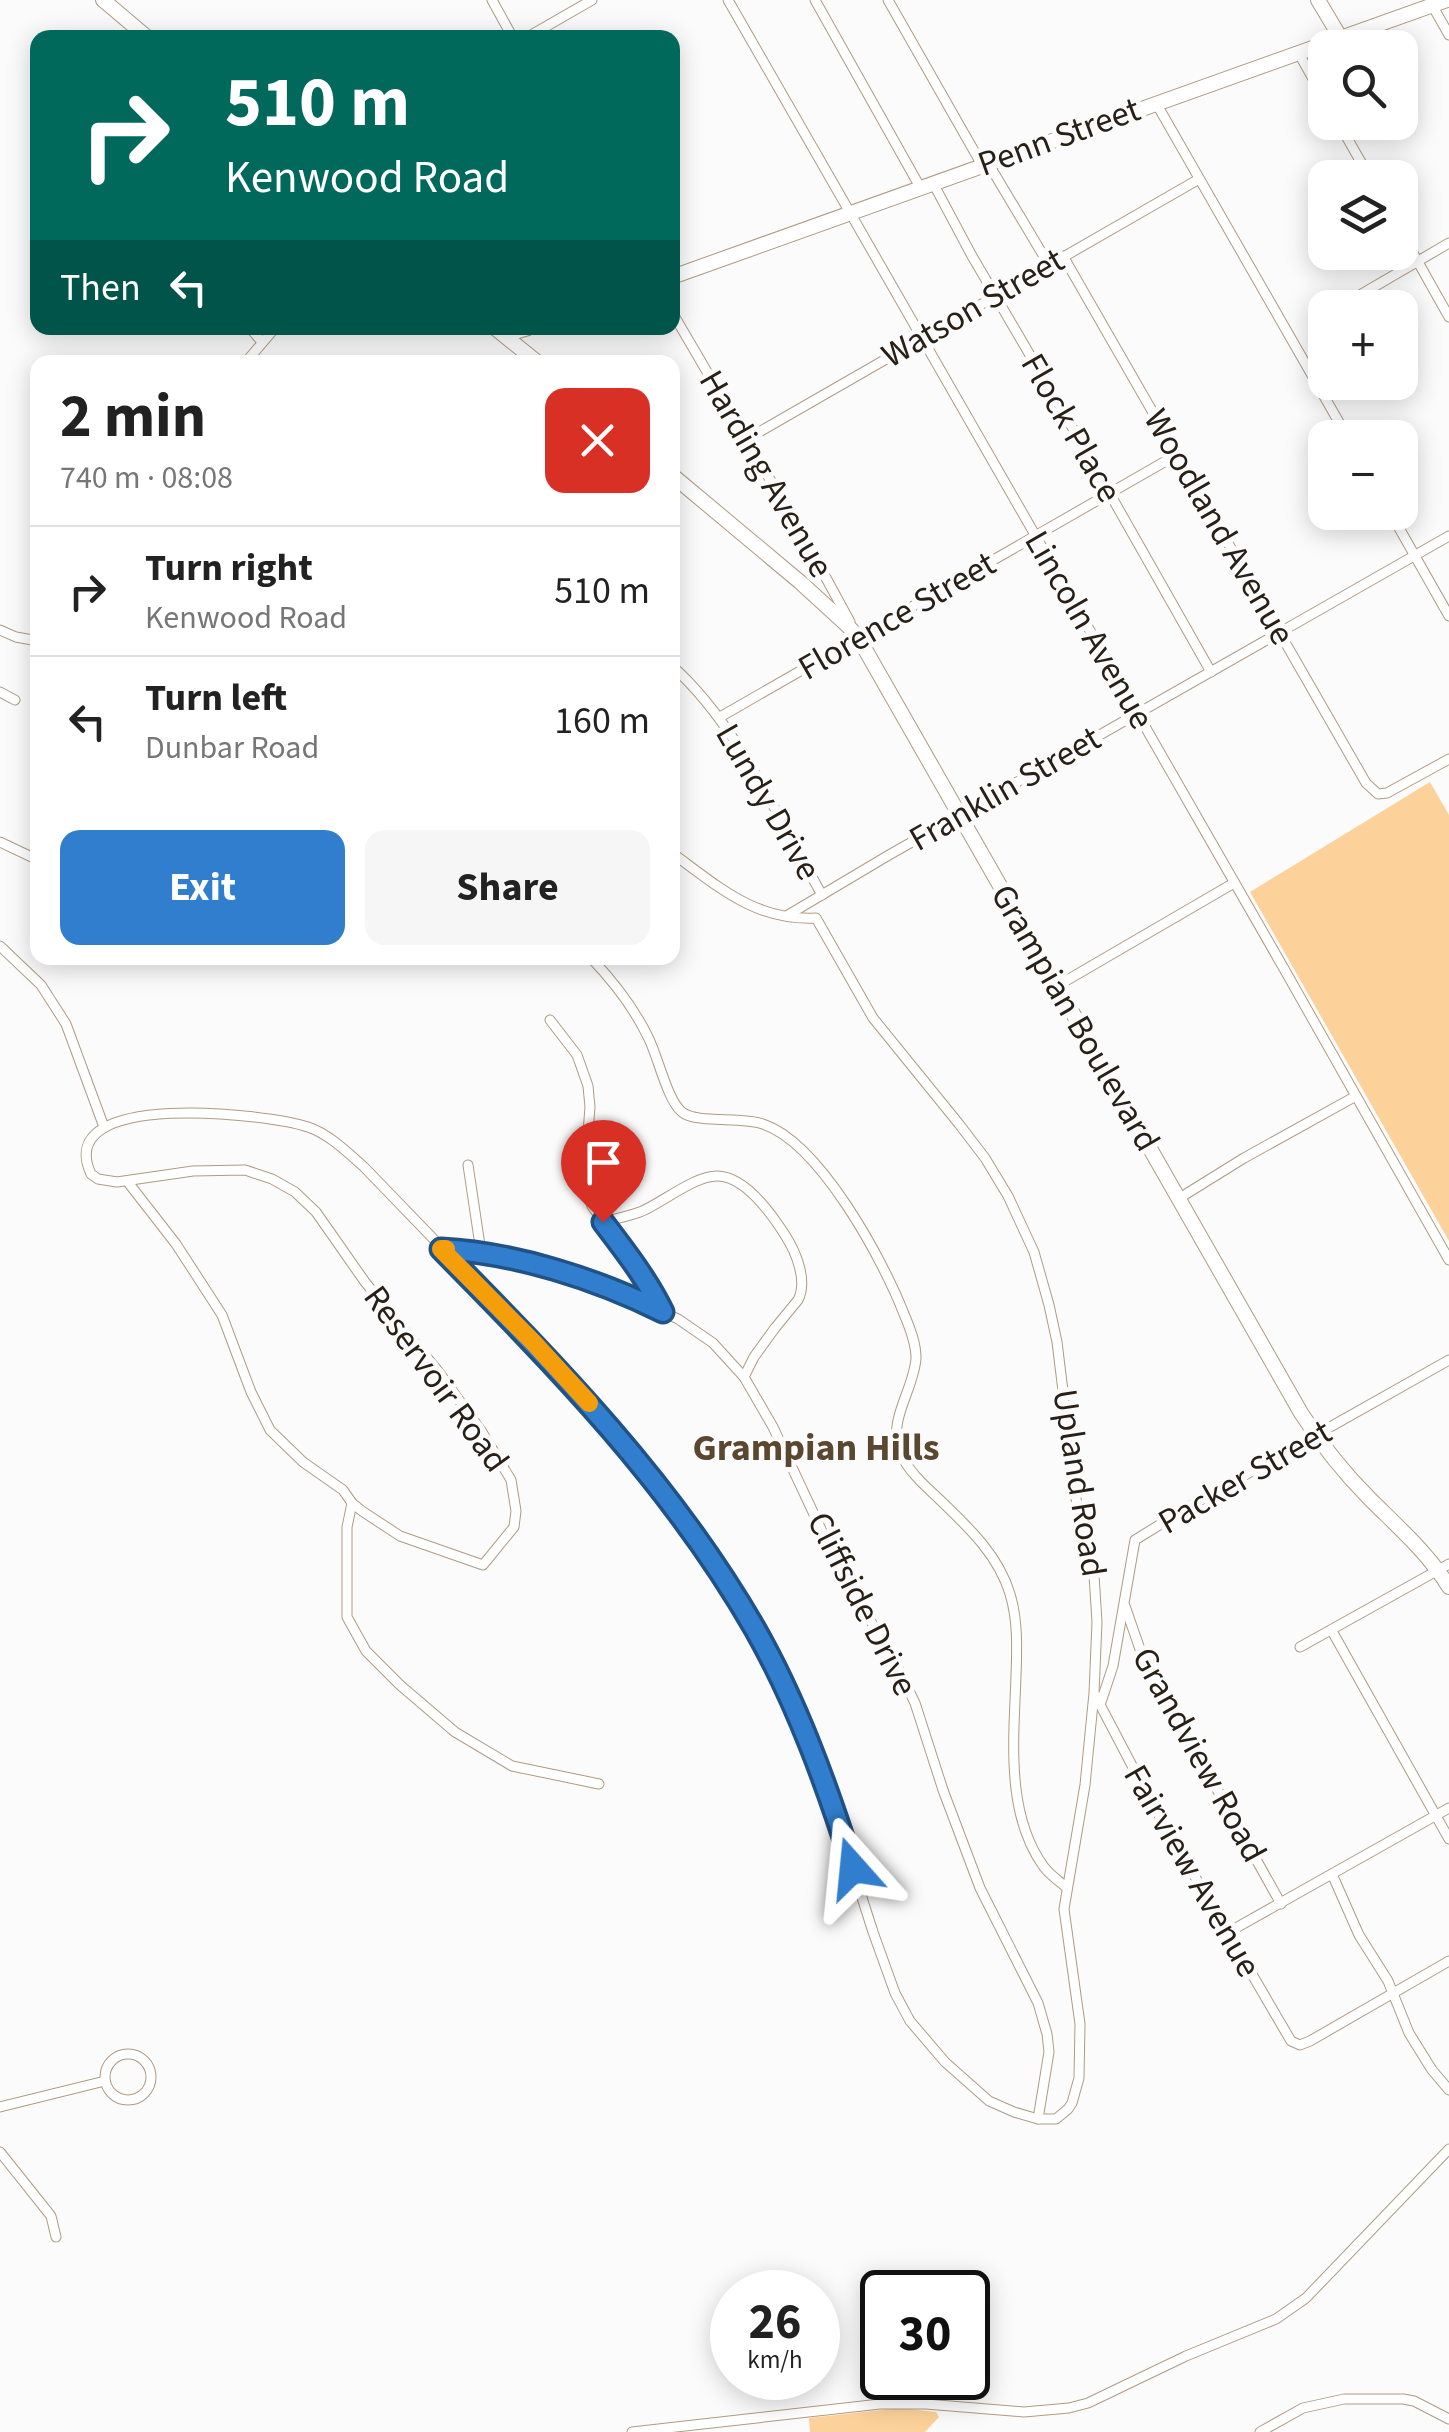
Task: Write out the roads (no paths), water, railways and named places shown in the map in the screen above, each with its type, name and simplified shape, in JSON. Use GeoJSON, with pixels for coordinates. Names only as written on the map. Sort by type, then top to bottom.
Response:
{"type":"FeatureCollection","features":[{"type":"Feature","properties":{"kind":"street"},"geometry":{"type":"LineString","coordinates":[[103,0],[139,30]]}},
{"type":"Feature","properties":{"kind":"street"},"geometry":{"type":"LineString","coordinates":[[492,0],[509,30]]}},
{"type":"Feature","properties":{"kind":"street"},"geometry":{"type":"LineString","coordinates":[[540,30],[592,0]]}},
{"type":"Feature","properties":{"kind":"street","name":"Lincoln Avenue"},"geometry":{"type":"LineString","coordinates":[[728,0],[1449,1260]]}},
{"type":"Feature","properties":{"kind":"street","name":"Flock Place"},"geometry":{"type":"LineString","coordinates":[[815,0],[996,296],[1211,672]]}},
{"type":"Feature","properties":{"kind":"street"},"geometry":{"type":"LineString","coordinates":[[888,0],[1049,265]]}},
{"type":"Feature","properties":{"kind":"street"},"geometry":{"type":"LineString","coordinates":[[1318,0],[1335,30]]}},
{"type":"Feature","properties":{"kind":"street"},"geometry":{"type":"LineString","coordinates":[[1439,2],[1449,36]]}},
{"type":"Feature","properties":{"kind":"street","name":"Penn Street"},"geometry":{"type":"LineString","coordinates":[[1362,30],[1439,2]]}},
{"type":"Feature","properties":{"kind":"street","name":"Penn Street"},"geometry":{"type":"LineString","coordinates":[[680,274],[1308,49]]}},
{"type":"Feature","properties":{"kind":"street"},"geometry":{"type":"LineString","coordinates":[[1298,52],[1308,70]]}},
{"type":"Feature","properties":{"kind":"street"},"geometry":{"type":"LineString","coordinates":[[1156,102],[1338,420]]}},
{"type":"Feature","properties":{"kind":"street","name":"Watson Street"},"geometry":{"type":"LineString","coordinates":[[746,439],[1199,179]]}},
{"type":"Feature","properties":{"kind":"street"},"geometry":{"type":"LineString","coordinates":[[1449,243],[1418,261],[1449,317]]}},
{"type":"Feature","properties":{"kind":"street","name":"Woodland Avenue"},"geometry":{"type":"LineString","coordinates":[[1063,256],[1366,783],[1378,794],[1396,789],[1449,759]]}},
{"type":"Feature","properties":{"kind":"street"},"geometry":{"type":"LineString","coordinates":[[1369,290],[1403,270]]}},
{"type":"Feature","properties":{"kind":"street","name":"Harding Avenue"},"geometry":{"type":"LineString","coordinates":[[680,326],[858,638]]}},
{"type":"Feature","properties":{"kind":"street"},"geometry":{"type":"LineString","coordinates":[[256,335],[262,342]]}},
{"type":"Feature","properties":{"kind":"street"},"geometry":{"type":"LineString","coordinates":[[252,355],[268,335]]}},
{"type":"Feature","properties":{"kind":"street"},"geometry":{"type":"LineString","coordinates":[[504,335],[528,355]]}},
{"type":"Feature","properties":{"kind":"street","name":"Florence Street"},"geometry":{"type":"LineString","coordinates":[[720,717],[1178,454]]}},
{"type":"Feature","properties":{"kind":"street","name":"Grampian Boulevard"},"geometry":{"type":"LineString","coordinates":[[680,482],[800,582],[858,638],[1316,1436],[1357,1485],[1444,1567],[1449,1588]]}},
{"type":"Feature","properties":{"kind":"street"},"geometry":{"type":"LineString","coordinates":[[1400,530],[1449,616]]}},
{"type":"Feature","properties":{"kind":"street","name":"Franklin Street"},"geometry":{"type":"LineString","coordinates":[[822,895],[1449,536]]}},
{"type":"Feature","properties":{"kind":"street"},"geometry":{"type":"LineString","coordinates":[[0,630],[30,640]]}},
{"type":"Feature","properties":{"kind":"street","name":"Lundy Drive"},"geometry":{"type":"LineString","coordinates":[[680,674],[720,717],[822,895]]}},
{"type":"Feature","properties":{"kind":"street"},"geometry":{"type":"LineString","coordinates":[[0,692],[16,700]]}},
{"type":"Feature","properties":{"kind":"street"},"geometry":{"type":"LineString","coordinates":[[0,842],[30,856]]}},
{"type":"Feature","properties":{"kind":"street","name":"Upland Road"},"geometry":{"type":"LineString","coordinates":[[680,859],[739,900],[769,914],[816,918],[873,1018],[985,1158],[1008,1196],[1030,1241],[1049,1305],[1057,1342],[1069,1468],[1094,1558],[1097,1622],[1085,1785],[1066,1887],[1065,1926],[1080,2024],[1079,2078],[1068,2110],[1056,2119],[1038,2119]]}},
{"type":"Feature","properties":{"kind":"street"},"geometry":{"type":"LineString","coordinates":[[1058,986],[1234,884]]}},
{"type":"Feature","properties":{"kind":"street"},"geometry":{"type":"LineString","coordinates":[[785,916],[822,895]]}},
{"type":"Feature","properties":{"kind":"street"},"geometry":{"type":"LineString","coordinates":[[0,946],[41,986],[66,1024],[104,1127],[136,1115],[170,1114],[234,1116],[311,1128],[364,1167],[607,1424],[680,1512],[725,1579],[773,1663],[832,1804],[884,1963],[910,2021],[945,2062],[989,2101],[1038,2119]]}},
{"type":"Feature","properties":{"kind":"street"},"geometry":{"type":"LineString","coordinates":[[598,965],[639,1020],[679,1110],[699,1118],[751,1120],[779,1132],[809,1158],[835,1190],[884,1270],[916,1348],[912,1378],[896,1430],[899,1451],[921,1482],[988,1550],[1010,1592],[1016,1630],[1013,1731],[1020,1809],[1040,1860],[1066,1887]]}},
{"type":"Feature","properties":{"kind":"street"},"geometry":{"type":"LineString","coordinates":[[550,1020],[577,1055],[588,1086],[584,1183],[592,1206],[663,1312]]}},
{"type":"Feature","properties":{"kind":"street"},"geometry":{"type":"LineString","coordinates":[[1178,1199],[1356,1096]]}},
{"type":"Feature","properties":{"kind":"street","name":"Reservoir Road"},"geometry":{"type":"LineString","coordinates":[[104,1127],[89,1142],[86,1158],[98,1179],[117,1182],[192,1171],[244,1170],[272,1179],[301,1197],[331,1231],[365,1282],[438,1371],[511,1480],[516,1517],[513,1530],[484,1564],[400,1536],[352,1503],[343,1490],[303,1462],[270,1430],[222,1315],[186,1258],[127,1181]]}},
{"type":"Feature","properties":{"kind":"street"},"geometry":{"type":"LineString","coordinates":[[468,1165],[481,1252]]}},
{"type":"Feature","properties":{"kind":"street"},"geometry":{"type":"LineString","coordinates":[[603,1222],[641,1211],[694,1183],[718,1176],[738,1182],[767,1212],[792,1248],[802,1292],[744,1377]]}},
{"type":"Feature","properties":{"kind":"street","name":"Cliffside Drive"},"geometry":{"type":"LineString","coordinates":[[441,1249],[481,1252],[582,1278],[678,1318],[712,1344],[744,1377],[799,1478],[842,1576],[892,1656],[915,1703],[980,1888],[1038,2003],[1048,2052],[1038,2119]]}},
{"type":"Feature","properties":{"kind":"street","name":"Packer Street"},"geometry":{"type":"LineString","coordinates":[[1100,1705],[1114,1666],[1136,1540],[1449,1360]]}},
{"type":"Feature","properties":{"kind":"street"},"geometry":{"type":"LineString","coordinates":[[352,1503],[347,1528],[347,1617],[366,1651],[455,1732],[512,1766],[599,1784]]}},
{"type":"Feature","properties":{"kind":"street"},"geometry":{"type":"LineString","coordinates":[[1300,1647],[1444,1567]]}},
{"type":"Feature","properties":{"kind":"street","name":"Grandview Road"},"geometry":{"type":"LineString","coordinates":[[1124,1604],[1151,1672],[1281,1904]]}},
{"type":"Feature","properties":{"kind":"street"},"geometry":{"type":"LineString","coordinates":[[1332,1631],[1449,1839]]}},
{"type":"Feature","properties":{"kind":"street","name":"Fairview Avenue"},"geometry":{"type":"LineString","coordinates":[[1094,1693],[1285,2034],[1295,2044],[1310,2041],[1392,1993]]}},
{"type":"Feature","properties":{"kind":"street"},"geometry":{"type":"LineString","coordinates":[[1227,1934],[1449,1808]]}},
{"type":"Feature","properties":{"kind":"street"},"geometry":{"type":"LineString","coordinates":[[1332,1874],[1359,1935],[1388,1981],[1409,2033],[1449,2090]]}},
{"type":"Feature","properties":{"kind":"street"},"geometry":{"type":"LineString","coordinates":[[1392,1993],[1449,1961]]}},
{"type":"Feature","properties":{"kind":"street"},"geometry":{"type":"LineString","coordinates":[[124,2054],[141,2059],[150,2074],[146,2091],[131,2100],[114,2096],[105,2082],[109,2064],[124,2054]]}},
{"type":"Feature","properties":{"kind":"street"},"geometry":{"type":"LineString","coordinates":[[0,2106],[105,2082]]}},
{"type":"Feature","properties":{"kind":"street"},"geometry":{"type":"LineString","coordinates":[[632,2432],[880,2404],[1048,2412],[1088,2403],[1288,2312],[1306,2298],[1449,2148]]}},
{"type":"Feature","properties":{"kind":"street"},"geometry":{"type":"LineString","coordinates":[[0,2152],[50,2216],[56,2236]]}},
{"type":"Feature","properties":{"kind":"street"},"geometry":{"type":"LineString","coordinates":[[1260,2432],[1303,2408],[1344,2399],[1414,2401],[1449,2419]]}},
{"type":"Feature","properties":{"kind":"district","name":"Grampian Hills"},"geometry":{"type":"Point","coordinates":[816,1448]}}]}
